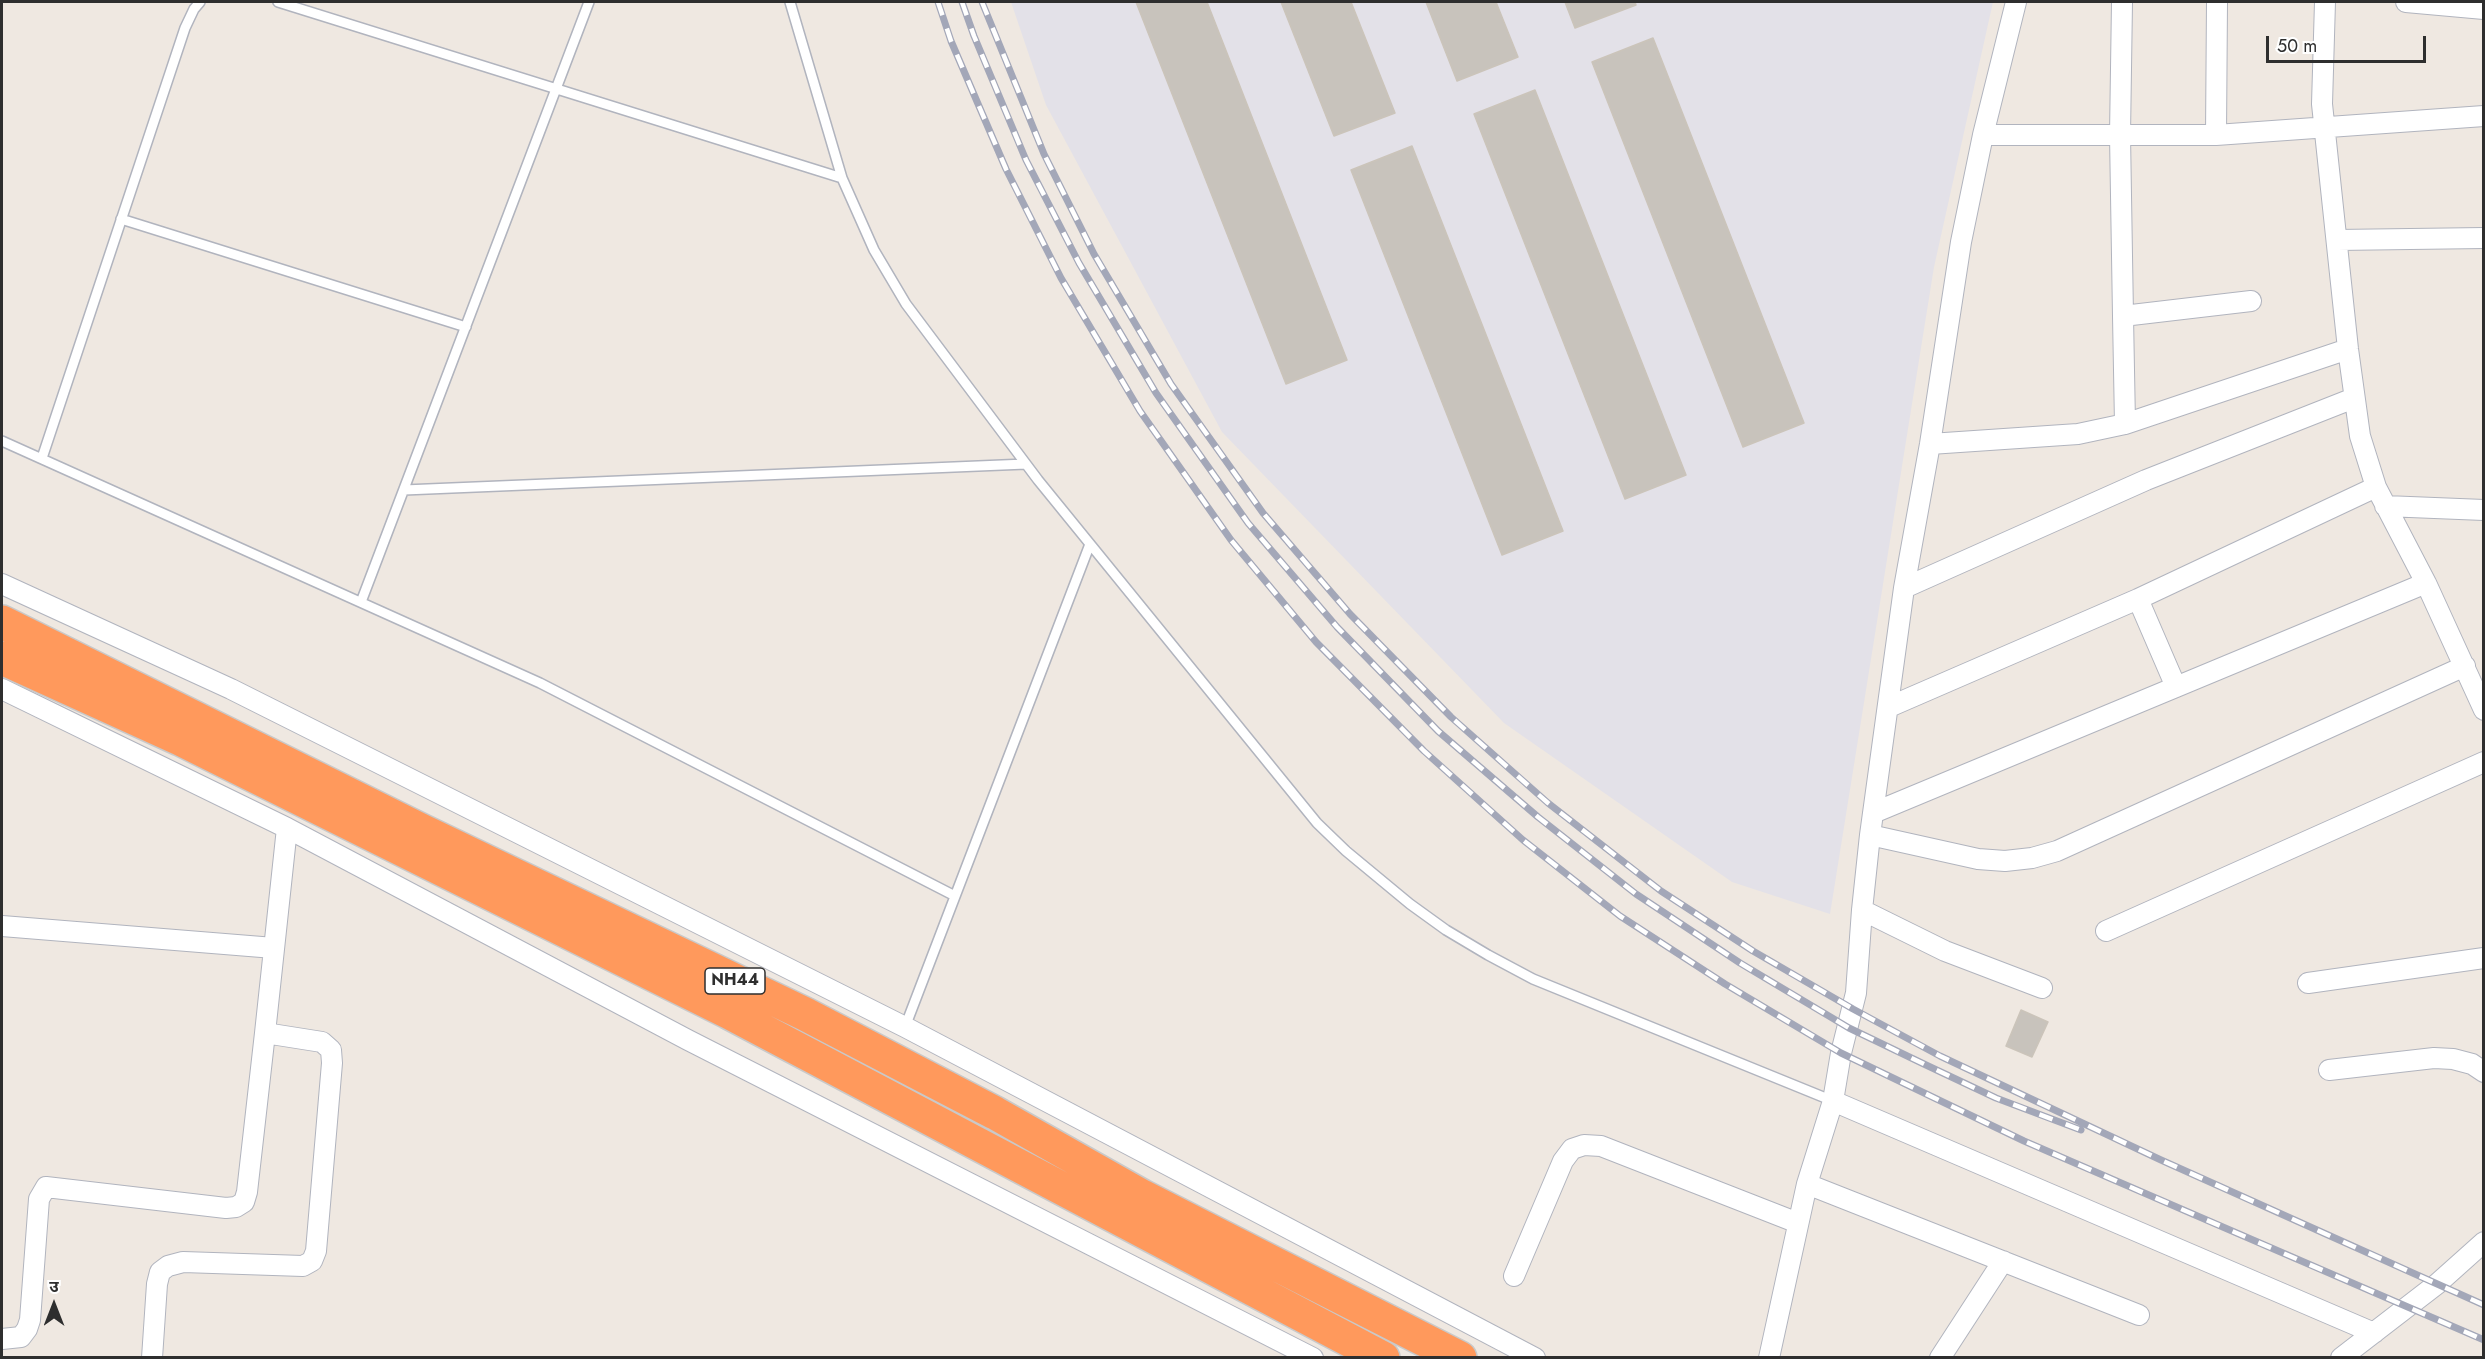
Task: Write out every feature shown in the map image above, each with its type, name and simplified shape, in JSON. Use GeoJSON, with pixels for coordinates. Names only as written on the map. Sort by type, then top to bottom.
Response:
{"type":"FeatureCollection","features":[{"type":"Feature","properties":{"kind":"highway","name":"NH44"},"geometry":{"type":"LineString","coordinates":[[2,622],[423,831],[805,1014],[995,1113],[1142,1196],[1460,1358]]}},
{"type":"Feature","properties":{"kind":"highway","name":"NH44"},"geometry":{"type":"LineString","coordinates":[[2,657],[180,739],[728,1012],[1383,1358]]}},
{"type":"Feature","properties":{"kind":"street"},"geometry":{"type":"LineString","coordinates":[[1769,1358],[1807,1184],[1833,1101],[1841,1053],[1856,993],[1870,835],[1904,588],[1930,444],[1961,242],[1983,135],[2016,2]]}},
{"type":"Feature","properties":{"kind":"street"},"geometry":{"type":"LineString","coordinates":[[2122,2],[2120,135],[2125,424]]}},
{"type":"Feature","properties":{"kind":"street"},"geometry":{"type":"LineString","coordinates":[[2216,135],[2217,2]]}},
{"type":"Feature","properties":{"kind":"street"},"geometry":{"type":"LineString","coordinates":[[2325,2],[2321,79],[2324,128],[2348,349],[2360,436],[2376,487],[2426,583],[2484,710]]}},
{"type":"Feature","properties":{"kind":"street"},"geometry":{"type":"LineString","coordinates":[[2406,2],[2484,9]]}},
{"type":"Feature","properties":{"kind":"street"},"geometry":{"type":"LineString","coordinates":[[1983,135],[2216,135],[2484,116]]}},
{"type":"Feature","properties":{"kind":"street"},"geometry":{"type":"LineString","coordinates":[[2337,240],[2484,238]]}},
{"type":"Feature","properties":{"kind":"street"},"geometry":{"type":"LineString","coordinates":[[2123,316],[2251,301]]}},
{"type":"Feature","properties":{"kind":"street"},"geometry":{"type":"LineString","coordinates":[[1930,444],[2078,434],[2125,424],[2348,349]]}},
{"type":"Feature","properties":{"kind":"street"},"geometry":{"type":"LineString","coordinates":[[1904,588],[2146,480],[2354,398]]}},
{"type":"Feature","properties":{"kind":"street"},"geometry":{"type":"LineString","coordinates":[[1888,706],[2138,599],[2376,487]]}},
{"type":"Feature","properties":{"kind":"street"},"geometry":{"type":"LineString","coordinates":[[2385,506],[2484,510]]}},
{"type":"Feature","properties":{"kind":"street"},"geometry":{"type":"LineString","coordinates":[[1873,813],[2426,583]]}},
{"type":"Feature","properties":{"kind":"street"},"geometry":{"type":"LineString","coordinates":[[2,584],[241,694],[905,1027],[1535,1358]]}},
{"type":"Feature","properties":{"kind":"street"},"geometry":{"type":"LineString","coordinates":[[2138,599],[2176,687]]}},
{"type":"Feature","properties":{"kind":"street"},"geometry":{"type":"LineString","coordinates":[[1870,835],[1978,859],[2005,861],[2049,853],[2465,666]]}},
{"type":"Feature","properties":{"kind":"street"},"geometry":{"type":"LineString","coordinates":[[2,689],[286,828],[688,1040],[1313,1358]]}},
{"type":"Feature","properties":{"kind":"street"},"geometry":{"type":"LineString","coordinates":[[2106,931],[2484,762]]}},
{"type":"Feature","properties":{"kind":"street"},"geometry":{"type":"LineString","coordinates":[[2,1339],[21,1336],[30,1320],[39,1199],[46,1187],[226,1208],[236,1207],[244,1202],[265,1033],[286,828]]}},
{"type":"Feature","properties":{"kind":"street"},"geometry":{"type":"LineString","coordinates":[[1862,910],[1945,951],[2042,988]]}},
{"type":"Feature","properties":{"kind":"street"},"geometry":{"type":"LineString","coordinates":[[2,926],[274,948]]}},
{"type":"Feature","properties":{"kind":"street"},"geometry":{"type":"LineString","coordinates":[[2308,983],[2484,958]]}},
{"type":"Feature","properties":{"kind":"street"},"geometry":{"type":"LineString","coordinates":[[152,1358],[157,1284],[160,1272],[168,1266],[183,1262],[303,1266],[312,1261],[316,1251],[331,1075],[331,1050],[322,1042],[265,1033]]}},
{"type":"Feature","properties":{"kind":"street"},"geometry":{"type":"LineString","coordinates":[[2329,1070],[2434,1058],[2453,1059],[2472,1064],[2484,1072]]}},
{"type":"Feature","properties":{"kind":"street"},"geometry":{"type":"LineString","coordinates":[[1833,1101],[2373,1333]]}},
{"type":"Feature","properties":{"kind":"street"},"geometry":{"type":"LineString","coordinates":[[1514,1276],[1563,1161],[1572,1149],[1584,1145],[1601,1146],[1798,1223]]}},
{"type":"Feature","properties":{"kind":"street"},"geometry":{"type":"LineString","coordinates":[[1807,1184],[2139,1315]]}},
{"type":"Feature","properties":{"kind":"street"},"geometry":{"type":"LineString","coordinates":[[2341,1358],[2437,1284],[2484,1242]]}},
{"type":"Feature","properties":{"kind":"street"},"geometry":{"type":"LineString","coordinates":[[1940,1358],[2003,1261]]}},
{"type":"Feature","properties":{"kind":"lane"},"geometry":{"type":"LineString","coordinates":[[42,458],[185,28],[200,2]]}},
{"type":"Feature","properties":{"kind":"lane"},"geometry":{"type":"LineString","coordinates":[[278,2],[842,178]]}},
{"type":"Feature","properties":{"kind":"lane"},"geometry":{"type":"LineString","coordinates":[[361,602],[589,2]]}},
{"type":"Feature","properties":{"kind":"lane"},"geometry":{"type":"LineString","coordinates":[[790,2],[842,178],[874,250],[906,304],[1026,464],[1317,823],[1346,851],[1410,904],[1455,935],[1533,979],[1833,1101]]}},
{"type":"Feature","properties":{"kind":"lane"},"geometry":{"type":"LineString","coordinates":[[121,219],[466,327]]}},
{"type":"Feature","properties":{"kind":"lane"},"geometry":{"type":"LineString","coordinates":[[2,441],[540,683],[955,896]]}},
{"type":"Feature","properties":{"kind":"lane"},"geometry":{"type":"LineString","coordinates":[[404,490],[1026,464]]}},
{"type":"Feature","properties":{"kind":"lane"},"geometry":{"type":"LineString","coordinates":[[905,1027],[1090,544]]}},
{"type":"Feature","properties":{"kind":"shaded area"},"geometry":{"type":"Polygon","coordinates":[[[1011,2],[1993,2],[1934,267],[1830,914],[1732,882],[1504,723],[1222,432],[1046,105],[1011,2]]]}},
{"type":"Feature","properties":{"kind":"building"},"geometry":{"type":"Polygon","coordinates":[[[1136,2],[1207,2],[1347,360],[1286,384],[1136,2]]]}},
{"type":"Feature","properties":{"kind":"building"},"geometry":{"type":"Polygon","coordinates":[[[1281,2],[1351,2],[1395,113],[1334,136],[1281,2]]]}},
{"type":"Feature","properties":{"kind":"building"},"geometry":{"type":"Polygon","coordinates":[[[1426,2],[1496,2],[1518,57],[1457,81],[1426,2]]]}},
{"type":"Feature","properties":{"kind":"building"},"geometry":{"type":"Polygon","coordinates":[[[1565,2],[1635,2],[1636,5],[1575,28],[1565,2]]]}},
{"type":"Feature","properties":{"kind":"building"},"geometry":{"type":"Polygon","coordinates":[[[1653,38],[1804,423],[1743,447],[1592,62],[1653,38]]]}},
{"type":"Feature","properties":{"kind":"building"},"geometry":{"type":"Polygon","coordinates":[[[1535,90],[1686,475],[1625,499],[1474,114],[1535,90]]]}},
{"type":"Feature","properties":{"kind":"building"},"geometry":{"type":"Polygon","coordinates":[[[1412,146],[1563,531],[1502,555],[1351,170],[1412,146]]]}},
{"type":"Feature","properties":{"kind":"building"},"geometry":{"type":"Polygon","coordinates":[[[2021,1010],[2048,1022],[2032,1057],[2006,1046],[2021,1010]]]}},
{"type":"Feature","properties":{"kind":"railway"},"geometry":{"type":"LineString","coordinates":[[938,2],[951,41],[1006,169],[1061,278],[1140,411],[1231,540],[1316,642],[1424,751],[1523,840],[1620,916],[1725,984],[1841,1053],[2024,1141],[2484,1340]]}},
{"type":"Feature","properties":{"kind":"railway"},"geometry":{"type":"LineString","coordinates":[[962,2],[1026,160],[1079,263],[1156,393],[1248,523],[1337,627],[1438,731],[1538,817],[1636,894],[1740,963],[1849,1028],[1996,1098],[2081,1130]]}},
{"type":"Feature","properties":{"kind":"railway"},"geometry":{"type":"LineString","coordinates":[[982,2],[1044,154],[1094,254],[1171,384],[1263,513],[1350,614],[1451,717],[1548,803],[1661,891],[1753,951],[1940,1056],[2161,1160],[2484,1305]]}}]}
